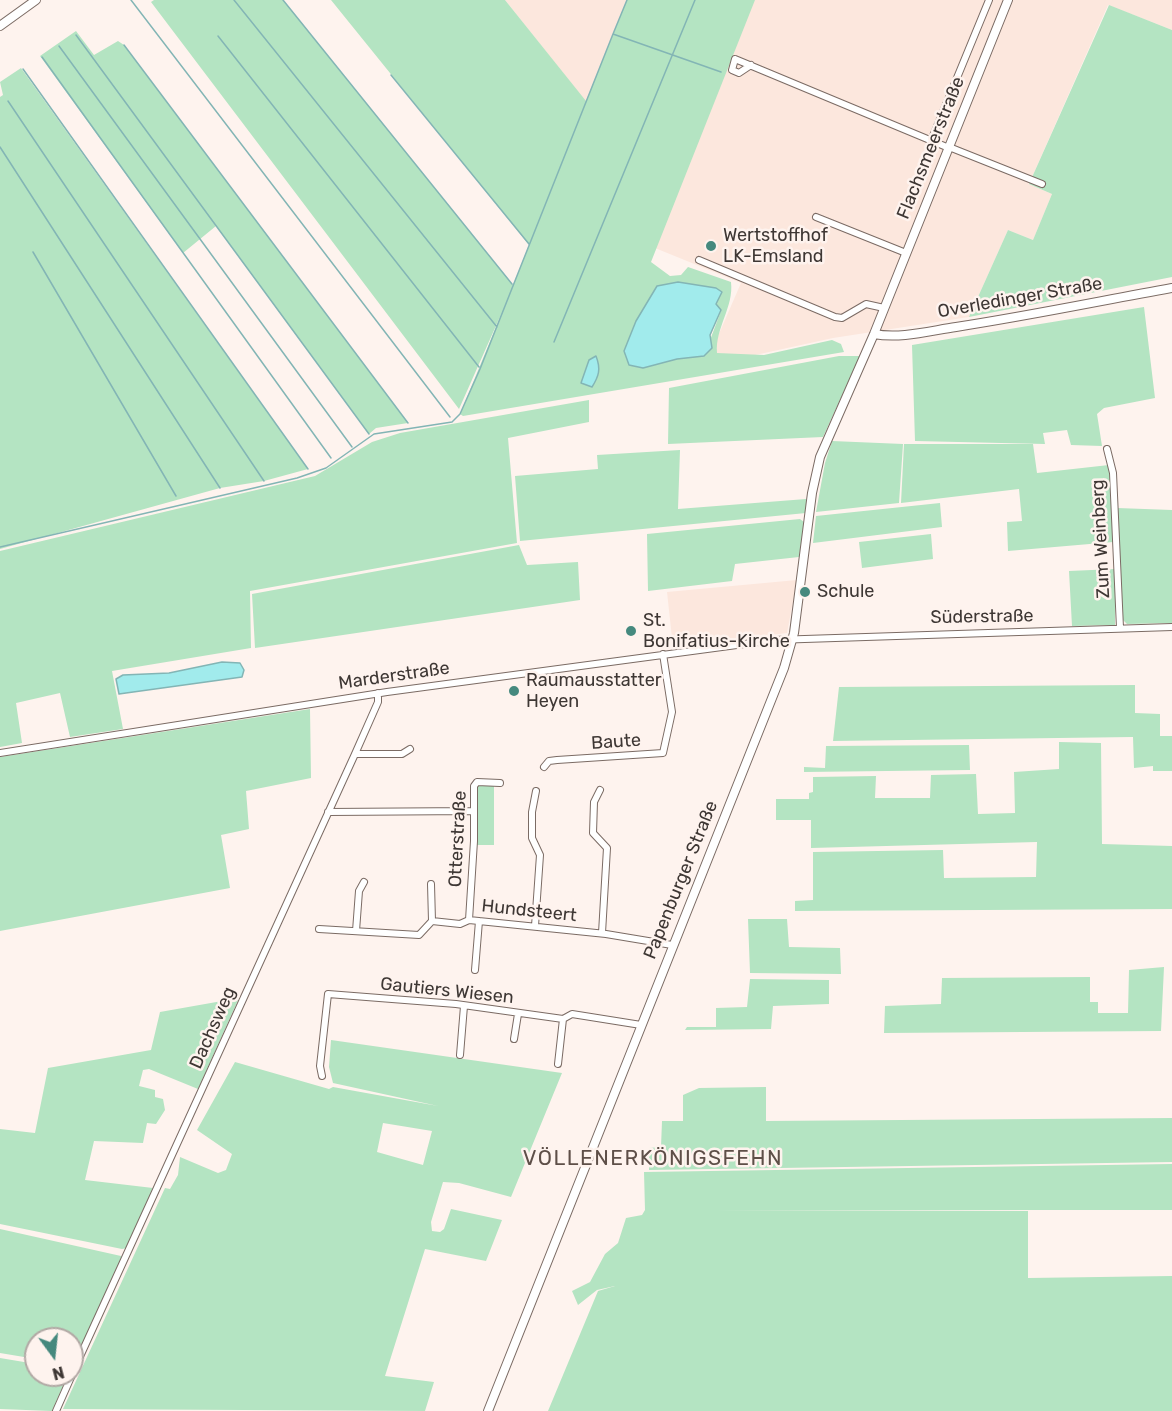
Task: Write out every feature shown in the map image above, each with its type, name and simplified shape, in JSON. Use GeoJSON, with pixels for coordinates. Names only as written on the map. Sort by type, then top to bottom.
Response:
{"type":"FeatureCollection","features":[{"type":"Feature","properties":{"kind":"street"},"geometry":{"type":"LineString","coordinates":[[0,26],[36,0]]}},
{"type":"Feature","properties":{"kind":"street","name":"Flachsmeerstraße"},"geometry":{"type":"LineString","coordinates":[[932,141],[989,0]]}},
{"type":"Feature","properties":{"kind":"street","name":"Flachsmeerstraße"},"geometry":{"type":"LineString","coordinates":[[866,351],[1008,0]]}},
{"type":"Feature","properties":{"kind":"street"},"geometry":{"type":"LineString","coordinates":[[751,65],[949,148],[1042,184]]}},
{"type":"Feature","properties":{"kind":"street"},"geometry":{"type":"LineString","coordinates":[[816,216],[906,253]]}},
{"type":"Feature","properties":{"kind":"street"},"geometry":{"type":"LineString","coordinates":[[699,260],[835,318],[842,318],[866,304],[884,308]]}},
{"type":"Feature","properties":{"kind":"street","name":"Overledinger Straße"},"geometry":{"type":"LineString","coordinates":[[874,334],[886,336],[969,325],[1172,288]]}},
{"type":"Feature","properties":{"kind":"street","name":"Papenburger Straße"},"geometry":{"type":"LineString","coordinates":[[488,1411],[672,945],[764,721],[793,638],[818,466],[826,441],[866,351]]}},
{"type":"Feature","properties":{"kind":"street","name":"Zum Weinberg"},"geometry":{"type":"LineString","coordinates":[[1107,449],[1113,473],[1120,628]]}},
{"type":"Feature","properties":{"kind":"street","name":"Süderstraße"},"geometry":{"type":"LineString","coordinates":[[793,638],[1172,627]]}},
{"type":"Feature","properties":{"kind":"street","name":"Marderstraße"},"geometry":{"type":"LineString","coordinates":[[0,753],[378,693],[793,638]]}},
{"type":"Feature","properties":{"kind":"street","name":"Baute"},"geometry":{"type":"LineString","coordinates":[[544,767],[549,761],[557,760],[663,753],[672,708],[663,654]]}},
{"type":"Feature","properties":{"kind":"street","name":"Dachsweg"},"geometry":{"type":"LineString","coordinates":[[84,1349],[355,754],[378,702],[378,693]]}},
{"type":"Feature","properties":{"kind":"street"},"geometry":{"type":"LineString","coordinates":[[355,754],[402,754],[411,749]]}},
{"type":"Feature","properties":{"kind":"street","name":"Otterstraße"},"geometry":{"type":"LineString","coordinates":[[469,920],[475,784],[500,783]]}},
{"type":"Feature","properties":{"kind":"street"},"geometry":{"type":"LineString","coordinates":[[600,790],[594,802],[593,833],[607,848],[602,933]]}},
{"type":"Feature","properties":{"kind":"street"},"geometry":{"type":"LineString","coordinates":[[535,926],[540,855],[532,838],[532,812],[536,791]]}},
{"type":"Feature","properties":{"kind":"street"},"geometry":{"type":"LineString","coordinates":[[328,812],[474,811]]}},
{"type":"Feature","properties":{"kind":"street"},"geometry":{"type":"LineString","coordinates":[[356,931],[359,891],[364,882]]}},
{"type":"Feature","properties":{"kind":"street"},"geometry":{"type":"LineString","coordinates":[[319,928],[418,935],[432,921],[431,885]]}},
{"type":"Feature","properties":{"kind":"street","name":"Hundsteert"},"geometry":{"type":"LineString","coordinates":[[432,921],[460,924],[469,920],[535,926],[543,929],[602,933],[672,945]]}},
{"type":"Feature","properties":{"kind":"street"},"geometry":{"type":"LineString","coordinates":[[475,970],[479,921]]}},
{"type":"Feature","properties":{"kind":"street","name":"Gautiers Wiesen"},"geometry":{"type":"LineString","coordinates":[[322,1076],[320,1066],[328,994],[464,1006],[563,1018],[572,1014],[641,1025]]}},
{"type":"Feature","properties":{"kind":"street"},"geometry":{"type":"LineString","coordinates":[[460,1055],[464,1006]]}},
{"type":"Feature","properties":{"kind":"street"},"geometry":{"type":"LineString","coordinates":[[514,1039],[518,1014]]}},
{"type":"Feature","properties":{"kind":"street"},"geometry":{"type":"LineString","coordinates":[[558,1064],[563,1018]]}},
{"type":"Feature","properties":{"kind":"street","name":"Dachsweg"},"geometry":{"type":"LineString","coordinates":[[56,1411],[67,1387]]}},
{"type":"Feature","properties":{"kind":"shaded area"},"geometry":{"type":"Polygon","coordinates":[[[505,0],[627,0],[586,102],[505,0]]]}},
{"type":"Feature","properties":{"kind":"shaded area"},"geometry":{"type":"Polygon","coordinates":[[[754,0],[1172,0],[1172,30],[1108,5],[1029,184],[1052,194],[1033,240],[1008,230],[969,317],[833,338],[705,366],[741,283],[655,248],[754,0]]]}},
{"type":"Feature","properties":{"kind":"shaded area"},"geometry":{"type":"Polygon","coordinates":[[[797,580],[787,633],[673,647],[667,592],[797,580]]]}},
{"type":"Feature","properties":{"kind":"green space"},"geometry":{"type":"Polygon","coordinates":[[[154,0],[283,0],[513,285],[529,245],[331,0],[505,0],[586,101],[627,0],[755,0],[651,262],[670,276],[681,275],[688,267],[731,282],[730,300],[719,335],[717,353],[764,355],[832,340],[841,344],[844,352],[463,416],[460,414],[503,310],[459,409],[151,2],[154,0]],[[721,311],[677,359],[704,356],[721,311]]]}},
{"type":"Feature","properties":{"kind":"green space"},"geometry":{"type":"Polygon","coordinates":[[[1109,5],[1172,30],[1172,277],[969,317],[1008,230],[1033,240],[1052,194],[1029,184],[1109,5]]]}},
{"type":"Feature","properties":{"kind":"green space"},"geometry":{"type":"Polygon","coordinates":[[[76,31],[94,55],[118,41],[124,45],[408,423],[376,428],[369,434],[216,226],[183,253],[40,56],[76,31]]]}},
{"type":"Feature","properties":{"kind":"green space"},"geometry":{"type":"Polygon","coordinates":[[[21,68],[308,469],[264,481],[220,488],[0,549],[0,97],[3,95],[0,82],[21,68]]]}},
{"type":"Feature","properties":{"kind":"green space"},"geometry":{"type":"Polygon","coordinates":[[[1144,307],[1155,398],[1104,408],[1097,414],[1102,446],[1071,445],[1067,430],[1043,433],[1045,444],[915,441],[912,345],[1144,307]]]}},
{"type":"Feature","properties":{"kind":"green space"},"geometry":{"type":"Polygon","coordinates":[[[839,356],[860,356],[823,437],[668,444],[669,388],[839,356]]]}},
{"type":"Feature","properties":{"kind":"green space"},"geometry":{"type":"Polygon","coordinates":[[[589,400],[589,422],[508,438],[517,543],[250,591],[251,648],[112,671],[123,729],[70,737],[60,693],[16,703],[22,743],[0,747],[0,551],[315,476],[372,442],[400,433],[589,400]]]}},
{"type":"Feature","properties":{"kind":"green space"},"geometry":{"type":"Polygon","coordinates":[[[832,441],[903,444],[899,503],[816,512],[825,463],[832,441]]]}},
{"type":"Feature","properties":{"kind":"green space"},"geometry":{"type":"Polygon","coordinates":[[[904,444],[1033,444],[1037,473],[1109,465],[1113,542],[1008,551],[1007,522],[1022,521],[1019,489],[901,503],[904,444]]]}},
{"type":"Feature","properties":{"kind":"green space"},"geometry":{"type":"Polygon","coordinates":[[[680,450],[678,509],[806,499],[806,513],[520,541],[515,476],[598,469],[597,455],[680,450]]]}},
{"type":"Feature","properties":{"kind":"green space"},"geometry":{"type":"Polygon","coordinates":[[[940,503],[942,527],[813,543],[816,516],[940,503]]]}},
{"type":"Feature","properties":{"kind":"green space"},"geometry":{"type":"Polygon","coordinates":[[[1117,508],[1172,510],[1172,623],[1127,624],[1123,620],[1117,508]]]}},
{"type":"Feature","properties":{"kind":"green space"},"geometry":{"type":"Polygon","coordinates":[[[800,519],[804,522],[799,557],[735,564],[732,581],[648,591],[647,534],[800,519]]]}},
{"type":"Feature","properties":{"kind":"green space"},"geometry":{"type":"Polygon","coordinates":[[[931,534],[933,559],[862,568],[859,542],[931,534]]]}},
{"type":"Feature","properties":{"kind":"green space"},"geometry":{"type":"Polygon","coordinates":[[[519,545],[527,565],[578,562],[580,600],[255,648],[252,594],[519,545]]]}},
{"type":"Feature","properties":{"kind":"green space"},"geometry":{"type":"Polygon","coordinates":[[[1115,569],[1115,625],[1072,626],[1069,571],[1115,569]]]}},
{"type":"Feature","properties":{"kind":"green space"},"geometry":{"type":"Polygon","coordinates":[[[1135,685],[1135,713],[1160,714],[1160,736],[1172,736],[1172,771],[1153,771],[1153,766],[1134,768],[1133,737],[833,741],[839,687],[1135,685]]]}},
{"type":"Feature","properties":{"kind":"green space"},"geometry":{"type":"Polygon","coordinates":[[[310,709],[311,778],[246,791],[249,829],[221,835],[230,888],[0,931],[0,757],[310,709]]]}},
{"type":"Feature","properties":{"kind":"green space"},"geometry":{"type":"Polygon","coordinates":[[[1059,742],[1101,743],[1102,844],[1172,846],[1172,909],[795,911],[795,901],[813,900],[813,852],[943,850],[944,878],[1036,877],[1037,842],[811,848],[811,820],[776,820],[776,799],[809,799],[809,793],[813,792],[813,777],[876,776],[875,798],[930,798],[931,775],[976,774],[978,814],[1015,813],[1014,772],[1059,769],[1059,742]]]}},
{"type":"Feature","properties":{"kind":"green space"},"geometry":{"type":"Polygon","coordinates":[[[969,745],[970,770],[804,772],[804,767],[825,768],[826,746],[969,745]]]}},
{"type":"Feature","properties":{"kind":"green space"},"geometry":{"type":"Polygon","coordinates":[[[494,782],[494,845],[474,845],[475,784],[494,782]]]}},
{"type":"Feature","properties":{"kind":"green space"},"geometry":{"type":"Polygon","coordinates":[[[748,919],[787,919],[789,947],[840,948],[841,974],[750,973],[748,919]]]}},
{"type":"Feature","properties":{"kind":"green space"},"geometry":{"type":"Polygon","coordinates":[[[1164,967],[1161,1031],[884,1033],[885,1006],[941,1004],[942,978],[1090,977],[1090,1002],[1098,1002],[1098,1013],[1128,1013],[1129,970],[1164,967]]]}},
{"type":"Feature","properties":{"kind":"green space"},"geometry":{"type":"Polygon","coordinates":[[[750,979],[829,980],[829,1004],[773,1006],[771,1029],[685,1030],[687,1027],[716,1027],[716,1008],[747,1007],[750,979]]]}},
{"type":"Feature","properties":{"kind":"green space"},"geometry":{"type":"Polygon","coordinates":[[[239,998],[198,1089],[149,1069],[143,1070],[139,1086],[155,1090],[155,1097],[163,1099],[165,1110],[156,1124],[147,1123],[143,1143],[94,1141],[85,1180],[153,1188],[127,1248],[122,1249],[0,1224],[0,1129],[35,1133],[48,1068],[151,1050],[160,1012],[239,998]]]}},
{"type":"Feature","properties":{"kind":"green space"},"geometry":{"type":"Polygon","coordinates":[[[331,1040],[562,1073],[511,1197],[459,1183],[443,1182],[431,1222],[432,1231],[440,1232],[444,1229],[451,1209],[502,1220],[486,1261],[425,1249],[385,1376],[434,1382],[425,1411],[63,1409],[73,1387],[84,1387],[84,1364],[165,1188],[170,1189],[178,1175],[180,1157],[218,1173],[226,1170],[232,1154],[197,1130],[235,1062],[329,1089],[333,1087],[438,1106],[333,1083],[329,1067],[331,1040]],[[383,1123],[377,1152],[423,1165],[432,1131],[383,1123]]]}},
{"type":"Feature","properties":{"kind":"green space"},"geometry":{"type":"Polygon","coordinates":[[[766,1087],[766,1121],[1172,1118],[1172,1162],[649,1170],[649,1148],[661,1147],[662,1121],[683,1121],[683,1095],[699,1088],[766,1087]]]}},
{"type":"Feature","properties":{"kind":"green space"},"geometry":{"type":"Polygon","coordinates":[[[1172,1164],[1172,1210],[714,1210],[1028,1211],[1028,1278],[1172,1276],[1172,1411],[548,1411],[598,1291],[615,1286],[597,1290],[578,1305],[572,1291],[590,1282],[605,1254],[618,1243],[626,1218],[642,1215],[645,1210],[644,1172],[1172,1164]]]}},
{"type":"Feature","properties":{"kind":"green space"},"geometry":{"type":"Polygon","coordinates":[[[0,1229],[121,1256],[121,1261],[84,1342],[84,1327],[24,1327],[24,1357],[0,1353],[0,1229]]]}},
{"type":"Feature","properties":{"kind":"green space"},"geometry":{"type":"Polygon","coordinates":[[[0,1358],[24,1362],[24,1387],[63,1387],[52,1411],[0,1409],[0,1358]]]}},
{"type":"Feature","properties":{"kind":"water"},"geometry":{"type":"Polygon","coordinates":[[[678,282],[716,288],[722,292],[716,304],[721,310],[710,335],[712,348],[704,356],[677,359],[643,368],[629,365],[624,351],[636,321],[657,286],[678,282]]]}},
{"type":"Feature","properties":{"kind":"water"},"geometry":{"type":"Polygon","coordinates":[[[596,356],[598,372],[592,387],[581,383],[589,360],[596,356]]]}},
{"type":"Feature","properties":{"kind":"water"},"geometry":{"type":"Polygon","coordinates":[[[222,662],[240,663],[244,670],[242,677],[119,694],[116,679],[123,675],[169,673],[222,662]]]}},
{"type":"Feature","properties":{"kind":"waterway"},"geometry":{"type":"LineString","coordinates":[[131,0],[450,417]]}},
{"type":"Feature","properties":{"kind":"waterway"},"geometry":{"type":"LineString","coordinates":[[234,0],[497,327]]}},
{"type":"Feature","properties":{"kind":"waterway"},"geometry":{"type":"LineString","coordinates":[[283,0],[512,284]]}},
{"type":"Feature","properties":{"kind":"waterway"},"geometry":{"type":"LineString","coordinates":[[627,0],[613,34],[721,72]]}},
{"type":"Feature","properties":{"kind":"waterway"},"geometry":{"type":"LineString","coordinates":[[554,342],[695,0]]}},
{"type":"Feature","properties":{"kind":"waterway"},"geometry":{"type":"LineString","coordinates":[[0,547],[297,478],[326,468],[374,434],[452,422],[460,414],[480,369],[613,34]]}},
{"type":"Feature","properties":{"kind":"waterway"},"geometry":{"type":"LineString","coordinates":[[76,35],[369,434]]}},
{"type":"Feature","properties":{"kind":"waterway"},"geometry":{"type":"LineString","coordinates":[[218,36],[479,367]]}},
{"type":"Feature","properties":{"kind":"waterway"},"geometry":{"type":"LineString","coordinates":[[124,45],[408,423]]}},
{"type":"Feature","properties":{"kind":"waterway"},"geometry":{"type":"LineString","coordinates":[[59,46],[352,447]]}},
{"type":"Feature","properties":{"kind":"waterway"},"geometry":{"type":"LineString","coordinates":[[42,57],[331,458]]}},
{"type":"Feature","properties":{"kind":"waterway"},"geometry":{"type":"LineString","coordinates":[[23,69],[308,469]]}},
{"type":"Feature","properties":{"kind":"waterway"},"geometry":{"type":"LineString","coordinates":[[391,75],[529,244]]}},
{"type":"Feature","properties":{"kind":"waterway"},"geometry":{"type":"LineString","coordinates":[[8,101],[264,481]]}},
{"type":"Feature","properties":{"kind":"waterway"},"geometry":{"type":"LineString","coordinates":[[0,147],[220,488]]}},
{"type":"Feature","properties":{"kind":"waterway"},"geometry":{"type":"LineString","coordinates":[[33,252],[176,496]]}},
{"type":"Feature","properties":{"kind":"place","name":"Wertstoffhof LK-Emsland"},"geometry":{"type":"Point","coordinates":[711,246]}},
{"type":"Feature","properties":{"kind":"place","name":"Schule"},"geometry":{"type":"Point","coordinates":[805,592]}},
{"type":"Feature","properties":{"kind":"place","name":"St. Bonifatius-Kirche"},"geometry":{"type":"Point","coordinates":[631,631]}},
{"type":"Feature","properties":{"kind":"place","name":"Raumausstatter Heyen"},"geometry":{"type":"Point","coordinates":[514,691]}},
{"type":"Feature","properties":{"kind":"district","name":"VÖLLENERKÖNIGSFEHN"},"geometry":{"type":"Point","coordinates":[653,1159]}}]}
